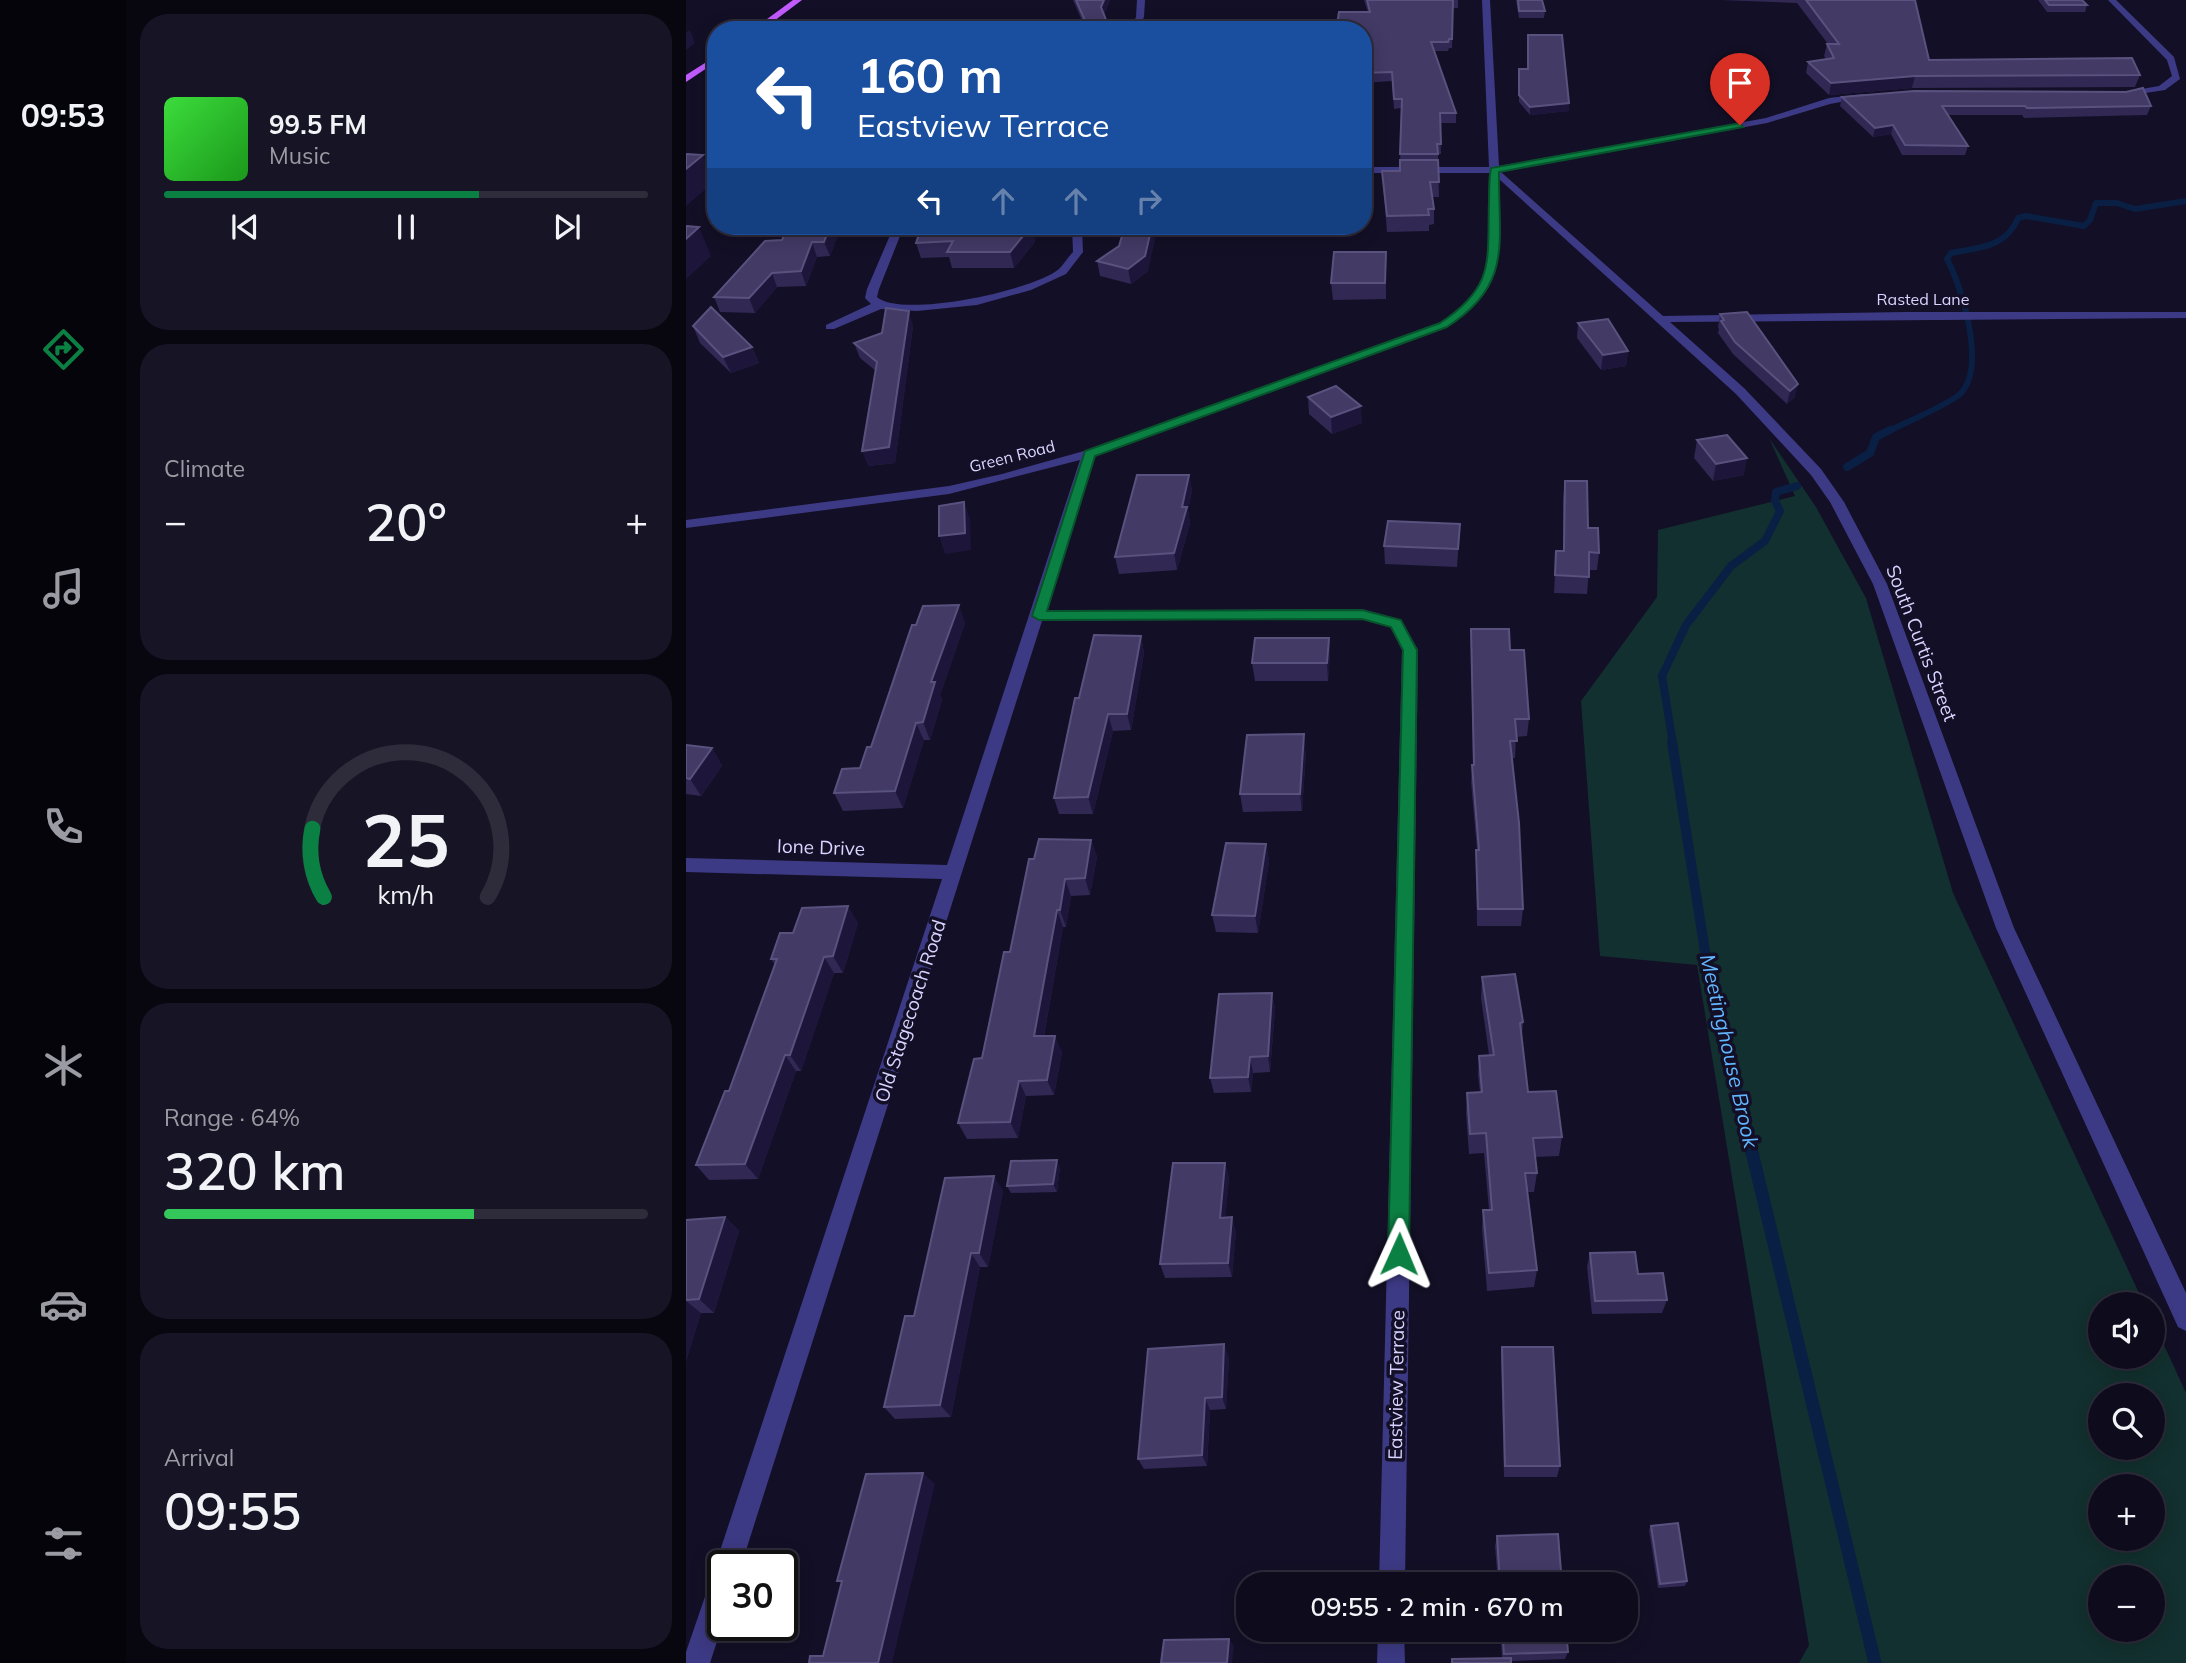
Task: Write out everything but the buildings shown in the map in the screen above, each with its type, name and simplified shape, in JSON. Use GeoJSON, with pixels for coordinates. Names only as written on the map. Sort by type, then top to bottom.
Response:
{"type":"FeatureCollection","features":[{"type":"Feature","properties":{"kind":"main road"},"geometry":{"type":"LineString","coordinates":[[769,21],[798,0]]}},
{"type":"Feature","properties":{"kind":"main road"},"geometry":{"type":"LineString","coordinates":[[686,79],[707,64]]}},
{"type":"Feature","properties":{"kind":"street"},"geometry":{"type":"LineString","coordinates":[[1138,21],[1141,0]]}},
{"type":"Feature","properties":{"kind":"street"},"geometry":{"type":"LineString","coordinates":[[1486,0],[1494,170]]}},
{"type":"Feature","properties":{"kind":"street"},"geometry":{"type":"LineString","coordinates":[[2110,95],[2162,88],[2177,77],[2171,59],[2112,0]]}},
{"type":"Feature","properties":{"kind":"street"},"geometry":{"type":"LineString","coordinates":[[1372,170],[1494,170],[1767,120],[1829,101],[1878,96]]}},
{"type":"Feature","properties":{"kind":"street","name":"South Curtis Street"},"geometry":{"type":"LineString","coordinates":[[1494,170],[1740,391],[1816,472],[1837,502],[1880,584],[2005,928],[2186,1319]]}},
{"type":"Feature","properties":{"kind":"street","name":"Green Road"},"geometry":{"type":"LineString","coordinates":[[686,524],[949,490],[1089,454],[1443,325],[1466,310],[1482,292],[1492,270],[1494,170]]}},
{"type":"Feature","properties":{"kind":"street"},"geometry":{"type":"LineString","coordinates":[[878,305],[871,298],[873,289],[895,235]]}},
{"type":"Feature","properties":{"kind":"street"},"geometry":{"type":"LineString","coordinates":[[830,327],[878,305],[917,308],[977,302],[1027,288],[1062,272],[1078,251],[1077,235]]}},
{"type":"Feature","properties":{"kind":"street","name":"Rasted Lane"},"geometry":{"type":"LineString","coordinates":[[1661,318],[2186,315]]}},
{"type":"Feature","properties":{"kind":"street","name":"Old Stagecoach Road"},"geometry":{"type":"LineString","coordinates":[[733,1550],[1039,616],[1089,454]]}},
{"type":"Feature","properties":{"kind":"street","name":"Eastview Terrace"},"geometry":{"type":"LineString","coordinates":[[1039,616],[1362,614],[1396,624],[1410,650],[1392,1572]]}},
{"type":"Feature","properties":{"kind":"street","name":"Ione Drive"},"geometry":{"type":"LineString","coordinates":[[686,864],[955,872]]}},
{"type":"Feature","properties":{"kind":"street"},"geometry":{"type":"LineString","coordinates":[[696,1663],[707,1630]]}},
{"type":"Feature","properties":{"kind":"street"},"geometry":{"type":"LineString","coordinates":[[1391,1642],[1391,1663]]}},
{"type":"Feature","properties":{"kind":"green space"},"geometry":{"type":"Polygon","coordinates":[[[1769,438],[1816,507],[1866,598],[1953,893],[2138,1292],[2088,1292],[2088,1369],[2165,1369],[2165,1347],[2186,1393],[2186,1663],[1799,1663],[1809,1645],[1697,965],[1600,956],[1581,701],[1657,597],[1658,530],[1795,496],[1769,438]]]}},
{"type":"Feature","properties":{"kind":"waterway","name":"Meetinghouse Brook"},"geometry":{"type":"LineString","coordinates":[[1887,432],[1955,398],[1968,382],[1972,347],[1965,307],[1947,259],[1951,253],[1999,240],[2007,235],[2018,218],[2026,216],[2084,226],[2090,220],[2096,203],[2117,203],[2135,209],[2186,201]]}},
{"type":"Feature","properties":{"kind":"waterway","name":"Meetinghouse Brook"},"geometry":{"type":"LineString","coordinates":[[1847,467],[1870,453],[1876,437],[1890,430]]}},
{"type":"Feature","properties":{"kind":"waterway","name":"Meetinghouse Brook"},"geometry":{"type":"LineString","coordinates":[[1673,744],[1662,676],[1686,625],[1731,566],[1765,541],[1780,511],[1775,501],[1776,492],[1797,486]]}},
{"type":"Feature","properties":{"kind":"waterway","name":"Meetinghouse Brook"},"geometry":{"type":"LineString","coordinates":[[1672,742],[1707,964],[1751,1146]]}},
{"type":"Feature","properties":{"kind":"waterway","name":"Meetinghouse Brook"},"geometry":{"type":"LineString","coordinates":[[1750,1144],[1875,1663]]}},
{"type":"Feature","properties":{"kind":"route"},"geometry":{"type":"LineString","coordinates":[[1399,1254],[1410,650],[1396,624],[1362,614],[1039,616],[1089,454],[1443,325],[1466,310],[1482,292],[1492,270],[1494,170],[1740,125]]}}]}
